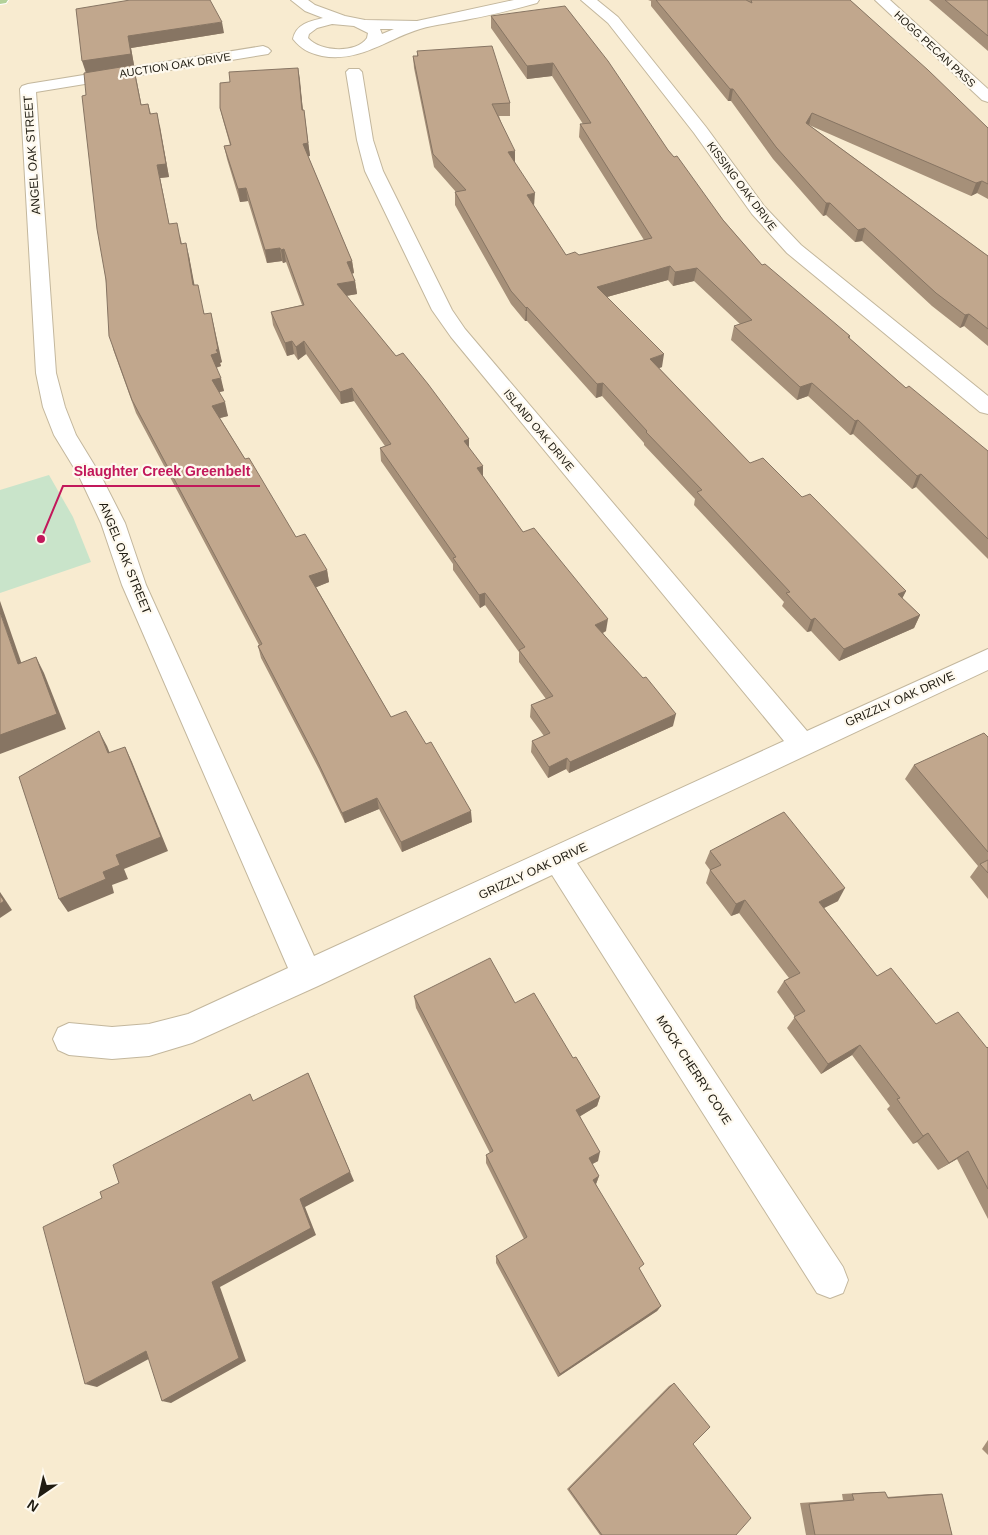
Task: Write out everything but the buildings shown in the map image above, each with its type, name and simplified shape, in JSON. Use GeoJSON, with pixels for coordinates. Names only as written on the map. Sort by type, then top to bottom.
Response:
{"type":"FeatureCollection","features":[{"type":"Feature","properties":{"kind":"street"},"geometry":{"type":"LineString","coordinates":[[287,42],[304,4],[342,20],[364,24],[417,25],[470,16],[532,0]]}},
{"type":"Feature","properties":{"kind":"street","name":"KISSING OAK DRIVE"},"geometry":{"type":"LineString","coordinates":[[588,0],[613,20],[700,130],[774,229],[802,255],[988,407]]}},
{"type":"Feature","properties":{"kind":"street","name":"HOGG PECAN PASS"},"geometry":{"type":"LineString","coordinates":[[882,0],[988,97]]}},
{"type":"Feature","properties":{"kind":"street"},"geometry":{"type":"LineString","coordinates":[[287,42],[321,22],[342,20]]}},
{"type":"Feature","properties":{"kind":"street"},"geometry":{"type":"LineString","coordinates":[[326,53],[354,72],[368,45],[376,38],[375,32],[364,24]]}},
{"type":"Feature","properties":{"kind":"street"},"geometry":{"type":"LineString","coordinates":[[326,53],[347,53],[417,25]]}},
{"type":"Feature","properties":{"kind":"street","name":"AUCTION OAK DRIVE"},"geometry":{"type":"LineString","coordinates":[[28,89],[287,42],[326,53]]}},
{"type":"Feature","properties":{"kind":"street","name":"ISLAND OAK DRIVE"},"geometry":{"type":"LineString","coordinates":[[354,72],[365,140],[374,171],[442,310],[458,333],[664,582],[802,744]]}},
{"type":"Feature","properties":{"kind":"street","name":"ANGEL OAK STREET"},"geometry":{"type":"LineString","coordinates":[[28,89],[46,373],[54,407],[65,435],[90,476],[113,523],[134,585],[307,976]]}},
{"type":"Feature","properties":{"kind":"street","name":"GRIZZLY OAK DRIVE"},"geometry":{"type":"LineString","coordinates":[[69,1039],[112,1043],[149,1040],[192,1028],[988,659]]}},
{"type":"Feature","properties":{"kind":"street","name":"MOCK CHERRY COVE"},"geometry":{"type":"LineString","coordinates":[[558,859],[830,1280]]}},
{"type":"Feature","properties":{"kind":"green space"},"geometry":{"type":"Polygon","coordinates":[[[49,475],[73,517],[91,562],[0,593],[0,490],[49,475]]]}},
{"type":"Feature","properties":{"kind":"place","name":"Slaughter Creek Greenbelt"},"geometry":{"type":"Point","coordinates":[41,539]}}]}
